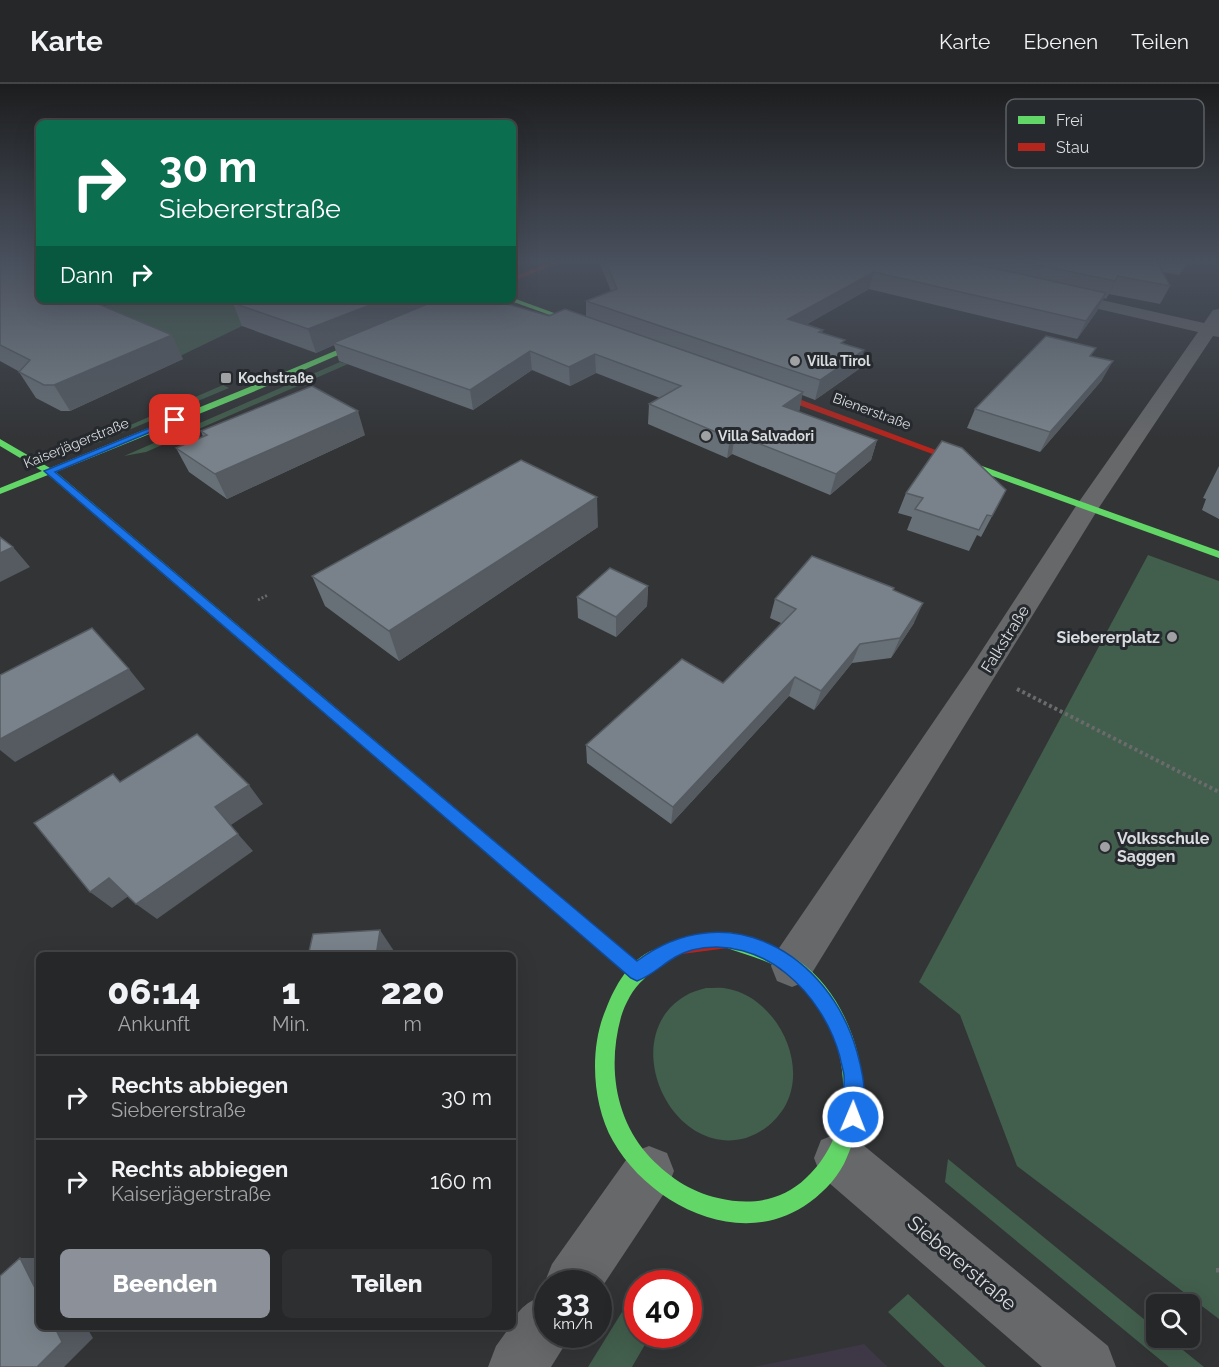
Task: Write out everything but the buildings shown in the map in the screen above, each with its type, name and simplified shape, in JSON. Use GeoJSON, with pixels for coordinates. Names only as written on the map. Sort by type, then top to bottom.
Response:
{"type":"FeatureCollection","features":[{"type":"Feature","properties":{"kind":"street","name":"Kaiserjägerstraße"},"geometry":{"type":"LineString","coordinates":[[0,491],[414,320]]}},
{"type":"Feature","properties":{"kind":"street"},"geometry":{"type":"LineString","coordinates":[[569,320],[612,335]]}},
{"type":"Feature","properties":{"kind":"street"},"geometry":{"type":"LineString","coordinates":[[1189,320],[1215,325]]}},
{"type":"Feature","properties":{"kind":"street","name":"Falkstraße"},"geometry":{"type":"LineString","coordinates":[[792,966],[984,672],[1088,506],[1215,325]]}},
{"type":"Feature","properties":{"kind":"street","name":"Bienerstraße"},"geometry":{"type":"LineString","coordinates":[[740,381],[1219,555]]}},
{"type":"Feature","properties":{"kind":"street"},"geometry":{"type":"LineString","coordinates":[[0,442],[49,471],[637,972]]}},
{"type":"Feature","properties":{"kind":"street"},"geometry":{"type":"LineString","coordinates":[[728,940],[761,949],[792,966],[821,995],[842,1031],[854,1073],[853,1117],[838,1158],[811,1190],[773,1210],[729,1213],[686,1200],[649,1171],[620,1132],[606,1087],[604,1043],[616,1003],[637,972],[664,952],[694,942],[728,940]]}},
{"type":"Feature","properties":{"kind":"street","name":"Siebererstraße"},"geometry":{"type":"LineString","coordinates":[[838,1158],[1087,1367]]}},
{"type":"Feature","properties":{"kind":"street"},"geometry":{"type":"LineString","coordinates":[[582,1270],[649,1171]]}},
{"type":"Feature","properties":{"kind":"street"},"geometry":{"type":"LineString","coordinates":[[517,1367],[534,1342]]}},
{"type":"Feature","properties":{"kind":"path"},"geometry":{"type":"LineString","coordinates":[[984,672],[1219,792]]}},
{"type":"Feature","properties":{"kind":"path"},"geometry":{"type":"LineString","coordinates":[[1219,1268],[1219,1276]]}},
{"type":"Feature","properties":{"kind":"shaded area"},"geometry":{"type":"Polygon","coordinates":[[[864,1344],[888,1367],[753,1367],[864,1344]]]}},
{"type":"Feature","properties":{"kind":"green space"},"geometry":{"type":"Polygon","coordinates":[[[93,320],[255,320],[178,357],[93,320]]]}},
{"type":"Feature","properties":{"kind":"green space"},"geometry":{"type":"Polygon","coordinates":[[[340,362],[348,364],[146,452],[124,456],[340,362]]]}},
{"type":"Feature","properties":{"kind":"green space"},"geometry":{"type":"Polygon","coordinates":[[[223,385],[229,388],[95,444],[91,442],[223,385]]]}},
{"type":"Feature","properties":{"kind":"green space","name":"Volksschule Saggen"},"geometry":{"type":"Polygon","coordinates":[[[1148,555],[1219,581],[1219,1319],[1200,1305],[1200,1294],[1186,1294],[1017,1166],[960,1015],[919,982],[1148,555]]]}},
{"type":"Feature","properties":{"kind":"green space"},"geometry":{"type":"Polygon","coordinates":[[[706,988],[729,989],[746,995],[762,1006],[784,1036],[791,1054],[793,1073],[791,1091],[784,1108],[768,1126],[746,1138],[719,1140],[695,1130],[675,1113],[661,1090],[654,1064],[655,1038],[665,1015],[685,996],[706,988]]]}},
{"type":"Feature","properties":{"kind":"green space"},"geometry":{"type":"Polygon","coordinates":[[[948,1159],[1146,1321],[1146,1348],[1180,1348],[1204,1367],[1169,1367],[945,1182],[948,1159]]]}},
{"type":"Feature","properties":{"kind":"green space"},"geometry":{"type":"Polygon","coordinates":[[[908,1294],[986,1367],[945,1367],[888,1312],[908,1294]]]}},
{"type":"Feature","properties":{"kind":"green space"},"geometry":{"type":"Polygon","coordinates":[[[622,1312],[624,1314],[624,1348],[643,1348],[632,1367],[588,1367],[600,1348],[612,1348],[612,1328],[622,1312]]]}},
{"type":"Feature","properties":{"kind":"traffic: fast"},"geometry":{"type":"LineString","coordinates":[[0,491],[250,390],[415,320]]}},
{"type":"Feature","properties":{"kind":"traffic: fast"},"geometry":{"type":"LineString","coordinates":[[568,320],[596,330]]}},
{"type":"Feature","properties":{"kind":"traffic: fast"},"geometry":{"type":"LineString","coordinates":[[0,442],[49,471],[70,488],[529,880]]}},
{"type":"Feature","properties":{"kind":"traffic: fast"},"geometry":{"type":"LineString","coordinates":[[979,468],[1219,555]]}},
{"type":"Feature","properties":{"kind":"traffic: fast"},"geometry":{"type":"LineString","coordinates":[[653,959],[635,974],[622,993],[612,1015],[607,1038],[606,1087],[611,1111],[619,1132],[646,1169],[684,1197],[728,1212],[751,1213],[774,1209],[788,1204],[806,1192],[822,1177],[838,1156],[848,1132],[853,1106],[853,1080],[840,1028],[827,1004],[811,983],[783,961],[728,940]]}},
{"type":"Feature","properties":{"kind":"traffic: jam"},"geometry":{"type":"LineString","coordinates":[[758,387],[979,468]]}},
{"type":"Feature","properties":{"kind":"traffic: jam"},"geometry":{"type":"LineString","coordinates":[[529,880],[637,972]]}},
{"type":"Feature","properties":{"kind":"traffic: jam"},"geometry":{"type":"LineString","coordinates":[[653,959],[681,946],[728,940]]}},
{"type":"Feature","properties":{"kind":"place","name":"Villa Tirol"},"geometry":{"type":"Point","coordinates":[795,361]}},
{"type":"Feature","properties":{"kind":"place","name":"Kochstraße"},"geometry":{"type":"Point","coordinates":[226,378]}},
{"type":"Feature","properties":{"kind":"place","name":"Villa Salvadori"},"geometry":{"type":"Point","coordinates":[706,436]}},
{"type":"Feature","properties":{"kind":"place","name":"Siebererplatz"},"geometry":{"type":"Point","coordinates":[1172,637]}},
{"type":"Feature","properties":{"kind":"place","name":"Volksschule Saggen"},"geometry":{"type":"Point","coordinates":[1105,847]}},
{"type":"Feature","properties":{"kind":"route"},"geometry":{"type":"LineString","coordinates":[[175,420],[49,471],[637,972],[664,952],[694,942],[728,940],[761,949],[792,966],[821,995],[842,1031],[854,1073],[853,1117]]}}]}
